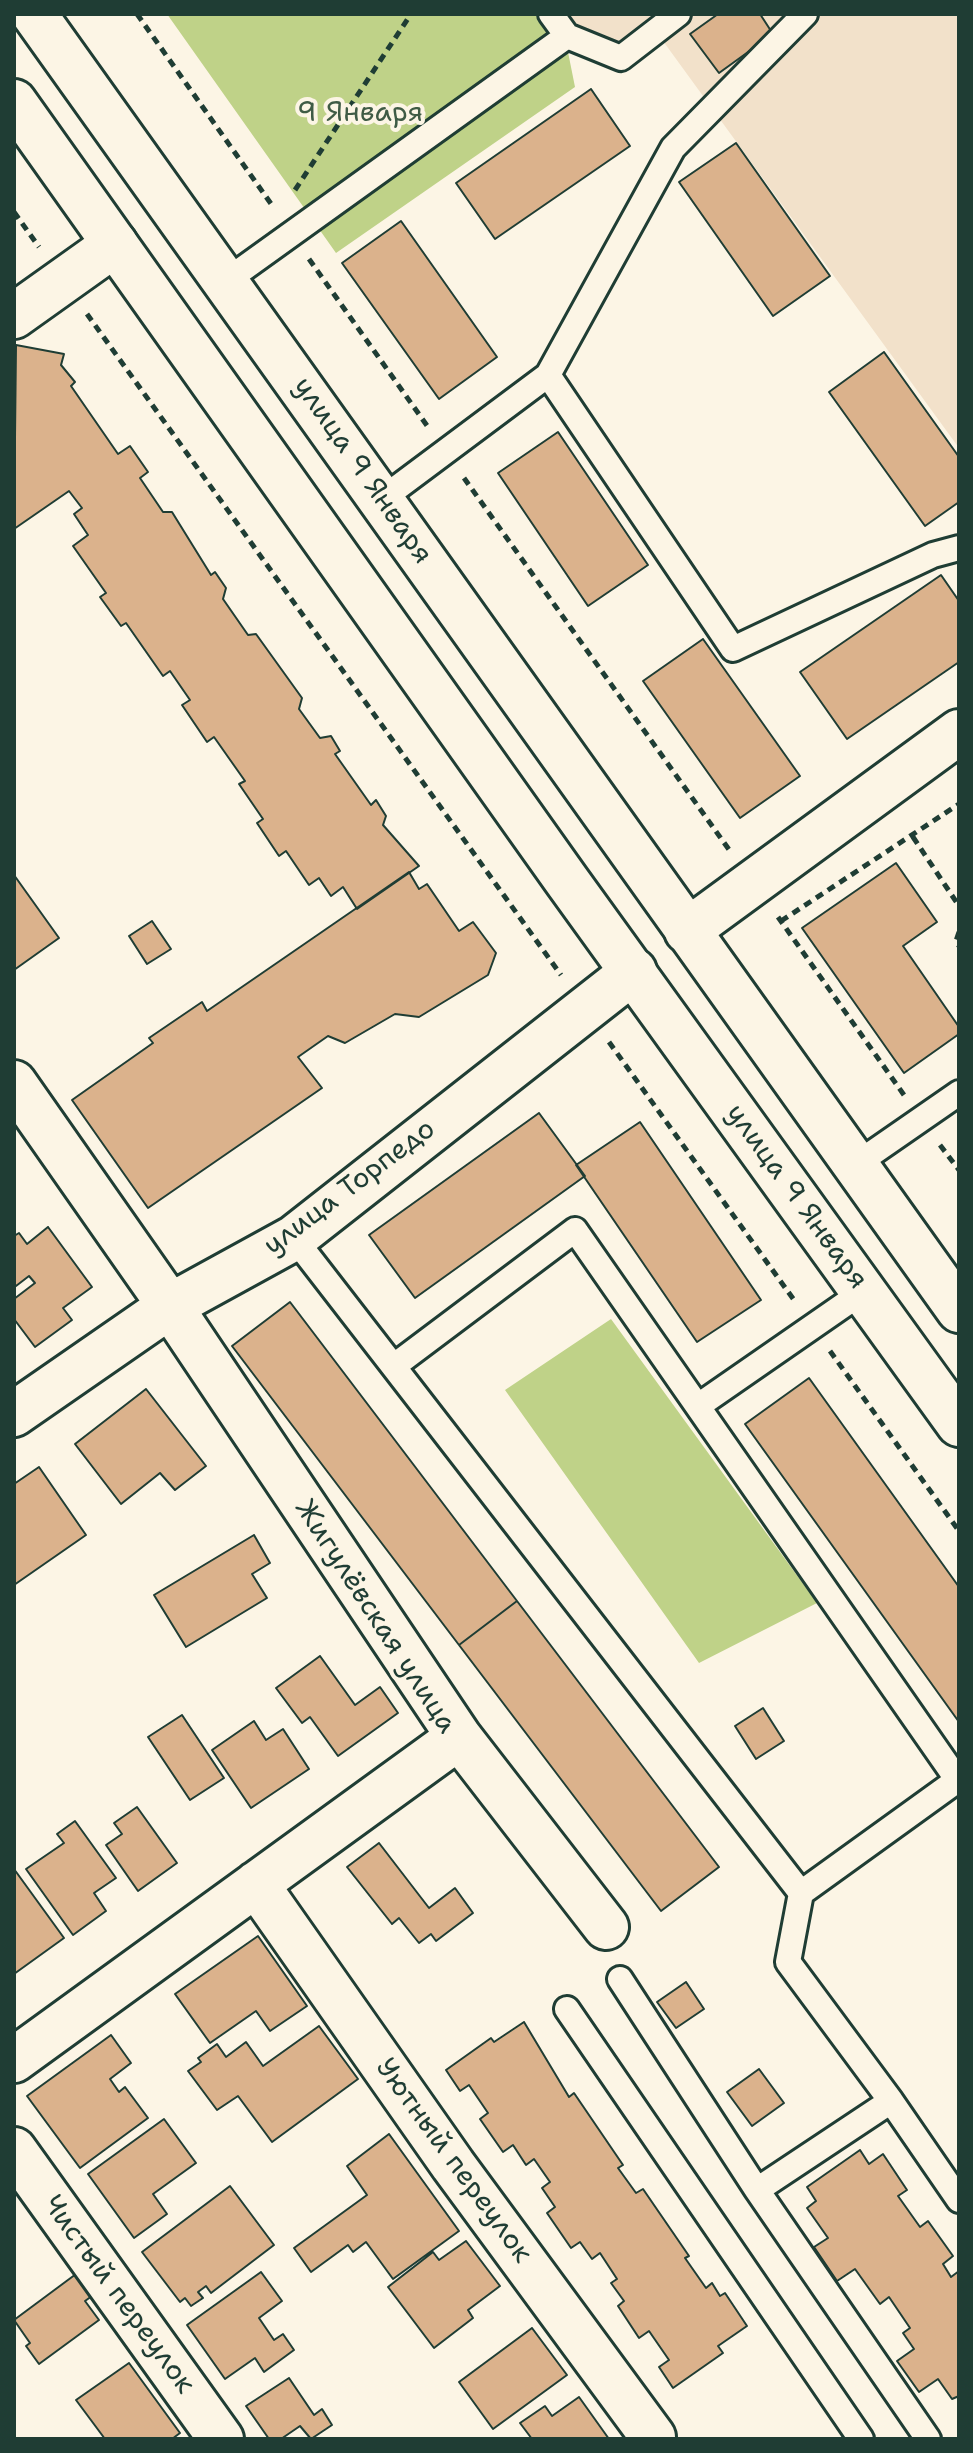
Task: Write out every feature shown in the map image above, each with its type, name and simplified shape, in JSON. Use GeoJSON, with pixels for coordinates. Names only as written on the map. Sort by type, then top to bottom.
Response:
{"type":"FeatureCollection","features":[{"type":"Feature","properties":{"kind":"street","name":"улица 9 Января"},"geometry":{"type":"LineString","coordinates":[[34,14],[959,1310]]}},
{"type":"Feature","properties":{"kind":"street","name":"улица 9 Января"},"geometry":{"type":"LineString","coordinates":[[14,102],[959,1424]]}},
{"type":"Feature","properties":{"kind":"street"},"geometry":{"type":"LineString","coordinates":[[14,316],[115,244]]}},
{"type":"Feature","properties":{"kind":"street"},"geometry":{"type":"LineString","coordinates":[[634,971],[959,732]]}},
{"type":"Feature","properties":{"kind":"street","name":"улица Торпедо"},"geometry":{"type":"LineString","coordinates":[[14,1414],[170,1306],[294,1238],[584,1006],[634,971]]}},
{"type":"Feature","properties":{"kind":"street","name":"Жигулёвская улица"},"geometry":{"type":"LineString","coordinates":[[14,1083],[170,1306],[459,1737],[14,2060]]}},
{"type":"Feature","properties":{"kind":"street"},"geometry":{"type":"LineString","coordinates":[[459,1737],[606,1927]]}},
{"type":"Feature","properties":{"kind":"street","name":"Уютный переулок"},"geometry":{"type":"LineString","coordinates":[[256,1884],[453,2165],[653,2437]]}},
{"type":"Feature","properties":{"kind":"street","name":"Чистый переулок"},"geometry":{"type":"LineString","coordinates":[[14,2150],[221,2439]]}},
{"type":"Feature","properties":{"kind":"lane"},"geometry":{"type":"LineString","coordinates":[[551,14],[567,36],[621,58],[678,14]]}},
{"type":"Feature","properties":{"kind":"lane"},"geometry":{"type":"LineString","coordinates":[[382,499],[548,375],[673,148],[805,14]]}},
{"type":"Feature","properties":{"kind":"lane"},"geometry":{"type":"LineString","coordinates":[[226,281],[567,36]]}},
{"type":"Feature","properties":{"kind":"lane"},"geometry":{"type":"LineString","coordinates":[[548,375],[733,649],[933,555],[959,548]]}},
{"type":"Feature","properties":{"kind":"lane"},"geometry":{"type":"LineString","coordinates":[[855,1165],[959,1093]]}},
{"type":"Feature","properties":{"kind":"lane"},"geometry":{"type":"LineString","coordinates":[[394,1366],[575,1230],[959,1781],[801,1893],[788,1962],[891,2101],[959,2200]]}},
{"type":"Feature","properties":{"kind":"lane"},"geometry":{"type":"LineString","coordinates":[[294,1238],[801,1893]]}},
{"type":"Feature","properties":{"kind":"lane"},"geometry":{"type":"LineString","coordinates":[[698,1406],[864,1291]]}},
{"type":"Feature","properties":{"kind":"lane"},"geometry":{"type":"LineString","coordinates":[[620,1979],[757,2190],[928,2439]]}},
{"type":"Feature","properties":{"kind":"lane"},"geometry":{"type":"LineString","coordinates":[[567,2009],[861,2439]]}},
{"type":"Feature","properties":{"kind":"lane"},"geometry":{"type":"LineString","coordinates":[[757,2190],[891,2101]]}},
{"type":"Feature","properties":{"kind":"path"},"geometry":{"type":"LineString","coordinates":[[287,201],[411,14]]}},
{"type":"Feature","properties":{"kind":"path"},"geometry":{"type":"LineString","coordinates":[[14,212],[959,1531]]}},
{"type":"Feature","properties":{"kind":"path"},"geometry":{"type":"LineString","coordinates":[[781,921],[959,804]]}},
{"type":"Feature","properties":{"kind":"path"},"geometry":{"type":"LineString","coordinates":[[913,837],[959,906]]}},
{"type":"Feature","properties":{"kind":"path"},"geometry":{"type":"LineString","coordinates":[[753,882],[959,1170]]}},
{"type":"Feature","properties":{"kind":"path"},"geometry":{"type":"LineString","coordinates":[[959,932],[959,946]]}},
{"type":"Feature","properties":{"kind":"shaded area"},"geometry":{"type":"Polygon","coordinates":[[[539,14],[959,14],[959,448],[663,41],[624,68],[568,52],[539,14]]]}},
{"type":"Feature","properties":{"kind":"green space","name":"9 Января"},"geometry":{"type":"Polygon","coordinates":[[[167,14],[539,14],[568,52],[575,87],[336,253],[167,14]]]}},
{"type":"Feature","properties":{"kind":"green space"},"geometry":{"type":"Polygon","coordinates":[[[611,1319],[817,1603],[699,1663],[505,1390],[611,1319]]]}},
{"type":"Feature","properties":{"kind":"building"},"geometry":{"type":"Polygon","coordinates":[[[718,14],[760,14],[773,34],[719,73],[690,34],[718,14]]]}},
{"type":"Feature","properties":{"kind":"building"},"geometry":{"type":"Polygon","coordinates":[[[591,89],[630,146],[495,239],[456,183],[591,89]]]}},
{"type":"Feature","properties":{"kind":"building"},"geometry":{"type":"Polygon","coordinates":[[[736,143],[830,276],[773,316],[679,182],[736,143]]]}},
{"type":"Feature","properties":{"kind":"building"},"geometry":{"type":"Polygon","coordinates":[[[401,221],[497,357],[439,399],[342,263],[401,221]]]}},
{"type":"Feature","properties":{"kind":"building"},"geometry":{"type":"Polygon","coordinates":[[[16,345],[64,354],[61,365],[75,382],[71,386],[118,454],[130,446],[148,472],[140,478],[163,512],[172,512],[211,575],[215,572],[226,588],[223,599],[248,635],[256,634],[302,698],[299,709],[320,738],[331,736],[340,751],[335,754],[371,805],[376,800],[386,816],[383,825],[419,866],[357,909],[343,887],[331,896],[319,878],[309,885],[286,851],[279,856],[257,823],[263,819],[239,784],[245,781],[214,737],[207,742],[182,705],[190,700],[170,671],[163,676],[126,623],[121,626],[100,597],[106,593],[73,546],[88,535],[74,514],[82,508],[69,491],[14,529],[16,345]]]}},
{"type":"Feature","properties":{"kind":"building"},"geometry":{"type":"Polygon","coordinates":[[[884,352],[959,457],[959,502],[925,526],[829,392],[884,352]]]}},
{"type":"Feature","properties":{"kind":"building"},"geometry":{"type":"Polygon","coordinates":[[[558,432],[648,565],[588,606],[498,473],[558,432]]]}},
{"type":"Feature","properties":{"kind":"building"},"geometry":{"type":"Polygon","coordinates":[[[941,575],[959,601],[959,662],[847,739],[800,672],[941,575]]]}},
{"type":"Feature","properties":{"kind":"building"},"geometry":{"type":"Polygon","coordinates":[[[703,639],[800,776],[740,818],[643,681],[703,639]]]}},
{"type":"Feature","properties":{"kind":"building"},"geometry":{"type":"Polygon","coordinates":[[[896,863],[937,922],[903,946],[959,1027],[959,1034],[904,1073],[802,928],[896,863]]]}},
{"type":"Feature","properties":{"kind":"building"},"geometry":{"type":"Polygon","coordinates":[[[409,872],[419,889],[427,884],[459,931],[473,922],[496,953],[488,975],[419,1017],[395,1014],[345,1043],[328,1036],[298,1057],[322,1088],[148,1208],[72,1100],[153,1043],[149,1038],[202,1002],[207,1011],[409,872]]]}},
{"type":"Feature","properties":{"kind":"building"},"geometry":{"type":"Polygon","coordinates":[[[14,875],[59,938],[14,970],[14,875]]]}},
{"type":"Feature","properties":{"kind":"building"},"geometry":{"type":"Polygon","coordinates":[[[152,921],[171,949],[147,964],[129,936],[152,921]]]}},
{"type":"Feature","properties":{"kind":"building"},"geometry":{"type":"Polygon","coordinates":[[[539,1113],[585,1176],[415,1298],[369,1235],[539,1113]]]}},
{"type":"Feature","properties":{"kind":"building"},"geometry":{"type":"Polygon","coordinates":[[[640,1122],[761,1300],[697,1342],[576,1165],[640,1122]]]}},
{"type":"Feature","properties":{"kind":"building"},"geometry":{"type":"Polygon","coordinates":[[[48,1227],[92,1287],[63,1308],[72,1320],[35,1347],[14,1319],[14,1299],[35,1283],[29,1276],[16,1286],[14,1283],[14,1236],[19,1233],[27,1244],[48,1227]]]}},
{"type":"Feature","properties":{"kind":"building"},"geometry":{"type":"Polygon","coordinates":[[[290,1302],[517,1601],[459,1645],[232,1346],[290,1302]]]}},
{"type":"Feature","properties":{"kind":"building"},"geometry":{"type":"Polygon","coordinates":[[[809,1378],[959,1587],[959,1722],[745,1424],[809,1378]]]}},
{"type":"Feature","properties":{"kind":"building"},"geometry":{"type":"Polygon","coordinates":[[[146,1389],[206,1466],[175,1490],[160,1473],[121,1504],[75,1444],[146,1389]]]}},
{"type":"Feature","properties":{"kind":"building"},"geometry":{"type":"Polygon","coordinates":[[[39,1467],[86,1535],[14,1585],[14,1484],[39,1467]]]}},
{"type":"Feature","properties":{"kind":"building"},"geometry":{"type":"Polygon","coordinates":[[[254,1535],[270,1563],[252,1574],[267,1598],[186,1647],[154,1595],[254,1535]]]}},
{"type":"Feature","properties":{"kind":"building"},"geometry":{"type":"Polygon","coordinates":[[[517,1601],[719,1867],[661,1911],[459,1645],[517,1601]]]}},
{"type":"Feature","properties":{"kind":"building"},"geometry":{"type":"Polygon","coordinates":[[[320,1656],[355,1705],[380,1687],[398,1713],[338,1756],[310,1717],[302,1723],[276,1688],[320,1656]]]}},
{"type":"Feature","properties":{"kind":"building"},"geometry":{"type":"Polygon","coordinates":[[[763,1708],[784,1741],[756,1759],[735,1726],[763,1708]]]}},
{"type":"Feature","properties":{"kind":"building"},"geometry":{"type":"Polygon","coordinates":[[[182,1715],[224,1778],[190,1800],[148,1737],[182,1715]]]}},
{"type":"Feature","properties":{"kind":"building"},"geometry":{"type":"Polygon","coordinates":[[[254,1721],[266,1740],[283,1729],[309,1769],[251,1808],[212,1750],[254,1721]]]}},
{"type":"Feature","properties":{"kind":"building"},"geometry":{"type":"Polygon","coordinates":[[[137,1807],[177,1863],[138,1891],[106,1845],[122,1834],[114,1823],[137,1807]]]}},
{"type":"Feature","properties":{"kind":"building"},"geometry":{"type":"Polygon","coordinates":[[[75,1821],[116,1878],[94,1893],[106,1911],[73,1935],[26,1869],[64,1843],[57,1834],[75,1821]]]}},
{"type":"Feature","properties":{"kind":"building"},"geometry":{"type":"Polygon","coordinates":[[[379,1843],[429,1908],[455,1888],[473,1913],[436,1941],[431,1934],[419,1943],[399,1918],[392,1924],[347,1867],[379,1843]]]}},
{"type":"Feature","properties":{"kind":"building"},"geometry":{"type":"Polygon","coordinates":[[[14,1869],[64,1938],[14,1974],[14,1869]]]}},
{"type":"Feature","properties":{"kind":"building"},"geometry":{"type":"Polygon","coordinates":[[[258,1936],[307,2006],[270,2031],[256,2011],[210,2043],[175,1994],[258,1936]]]}},
{"type":"Feature","properties":{"kind":"building"},"geometry":{"type":"Polygon","coordinates":[[[686,1982],[704,2009],[676,2028],[657,2002],[686,1982]]]}},
{"type":"Feature","properties":{"kind":"building"},"geometry":{"type":"Polygon","coordinates":[[[524,2022],[569,2097],[574,2093],[623,2165],[618,2168],[636,2193],[643,2189],[689,2256],[685,2258],[706,2288],[712,2283],[720,2296],[725,2293],[747,2326],[718,2346],[723,2353],[673,2388],[659,2367],[669,2360],[649,2331],[639,2338],[618,2306],[624,2301],[611,2283],[617,2279],[600,2253],[592,2259],[580,2242],[571,2248],[547,2213],[555,2207],[542,2188],[550,2182],[534,2159],[526,2165],[513,2145],[503,2152],[480,2119],[488,2113],[469,2085],[460,2091],[446,2070],[491,2038],[494,2042],[524,2022]]]}},
{"type":"Feature","properties":{"kind":"building"},"geometry":{"type":"Polygon","coordinates":[[[319,2026],[358,2079],[272,2142],[238,2096],[217,2110],[188,2071],[201,2062],[198,2058],[217,2044],[226,2057],[246,2042],[263,2066],[319,2026]]]}},
{"type":"Feature","properties":{"kind":"building"},"geometry":{"type":"Polygon","coordinates":[[[111,2035],[131,2063],[110,2079],[119,2092],[125,2087],[148,2118],[80,2168],[27,2096],[111,2035]]]}},
{"type":"Feature","properties":{"kind":"building"},"geometry":{"type":"Polygon","coordinates":[[[759,2069],[784,2103],[752,2126],[727,2092],[759,2069]]]}},
{"type":"Feature","properties":{"kind":"building"},"geometry":{"type":"Polygon","coordinates":[[[164,2119],[196,2163],[153,2194],[167,2214],[134,2238],[88,2174],[164,2119]]]}},
{"type":"Feature","properties":{"kind":"building"},"geometry":{"type":"Polygon","coordinates":[[[389,2134],[459,2231],[393,2279],[366,2242],[353,2252],[348,2245],[311,2272],[294,2248],[367,2195],[347,2166],[389,2134]]]}},
{"type":"Feature","properties":{"kind":"building"},"geometry":{"type":"Polygon","coordinates":[[[860,2150],[869,2164],[883,2154],[907,2190],[898,2196],[920,2227],[928,2221],[953,2256],[943,2264],[951,2277],[959,2271],[959,2396],[952,2399],[938,2379],[919,2392],[897,2361],[914,2349],[903,2333],[910,2328],[889,2297],[880,2304],[855,2269],[837,2281],[814,2247],[828,2238],[807,2208],[816,2201],[807,2187],[860,2150]]]}},
{"type":"Feature","properties":{"kind":"building"},"geometry":{"type":"Polygon","coordinates":[[[230,2186],[274,2245],[211,2293],[206,2286],[198,2292],[203,2298],[191,2306],[185,2298],[180,2302],[142,2252],[230,2186]]]}},
{"type":"Feature","properties":{"kind":"building"},"geometry":{"type":"Polygon","coordinates":[[[466,2241],[500,2286],[468,2310],[473,2318],[434,2348],[388,2287],[433,2252],[439,2260],[466,2241]]]}},
{"type":"Feature","properties":{"kind":"building"},"geometry":{"type":"Polygon","coordinates":[[[261,2272],[282,2301],[259,2318],[274,2340],[283,2334],[294,2350],[264,2372],[255,2358],[225,2379],[187,2325],[261,2272]]]}},
{"type":"Feature","properties":{"kind":"building"},"geometry":{"type":"Polygon","coordinates":[[[76,2274],[92,2296],[85,2301],[99,2320],[39,2364],[26,2346],[30,2343],[14,2320],[76,2274]]]}},
{"type":"Feature","properties":{"kind":"building"},"geometry":{"type":"Polygon","coordinates":[[[532,2328],[567,2375],[493,2429],[459,2382],[532,2328]]]}},
{"type":"Feature","properties":{"kind":"building"},"geometry":{"type":"Polygon","coordinates":[[[129,2363],[180,2433],[172,2439],[105,2439],[76,2400],[129,2363]]]}},
{"type":"Feature","properties":{"kind":"building"},"geometry":{"type":"Polygon","coordinates":[[[289,2378],[314,2415],[322,2409],[332,2425],[311,2439],[300,2426],[281,2439],[269,2439],[246,2406],[289,2378]]]}},
{"type":"Feature","properties":{"kind":"building"},"geometry":{"type":"Polygon","coordinates":[[[579,2397],[609,2439],[532,2439],[520,2423],[545,2406],[552,2416],[579,2397]]]}}]}
